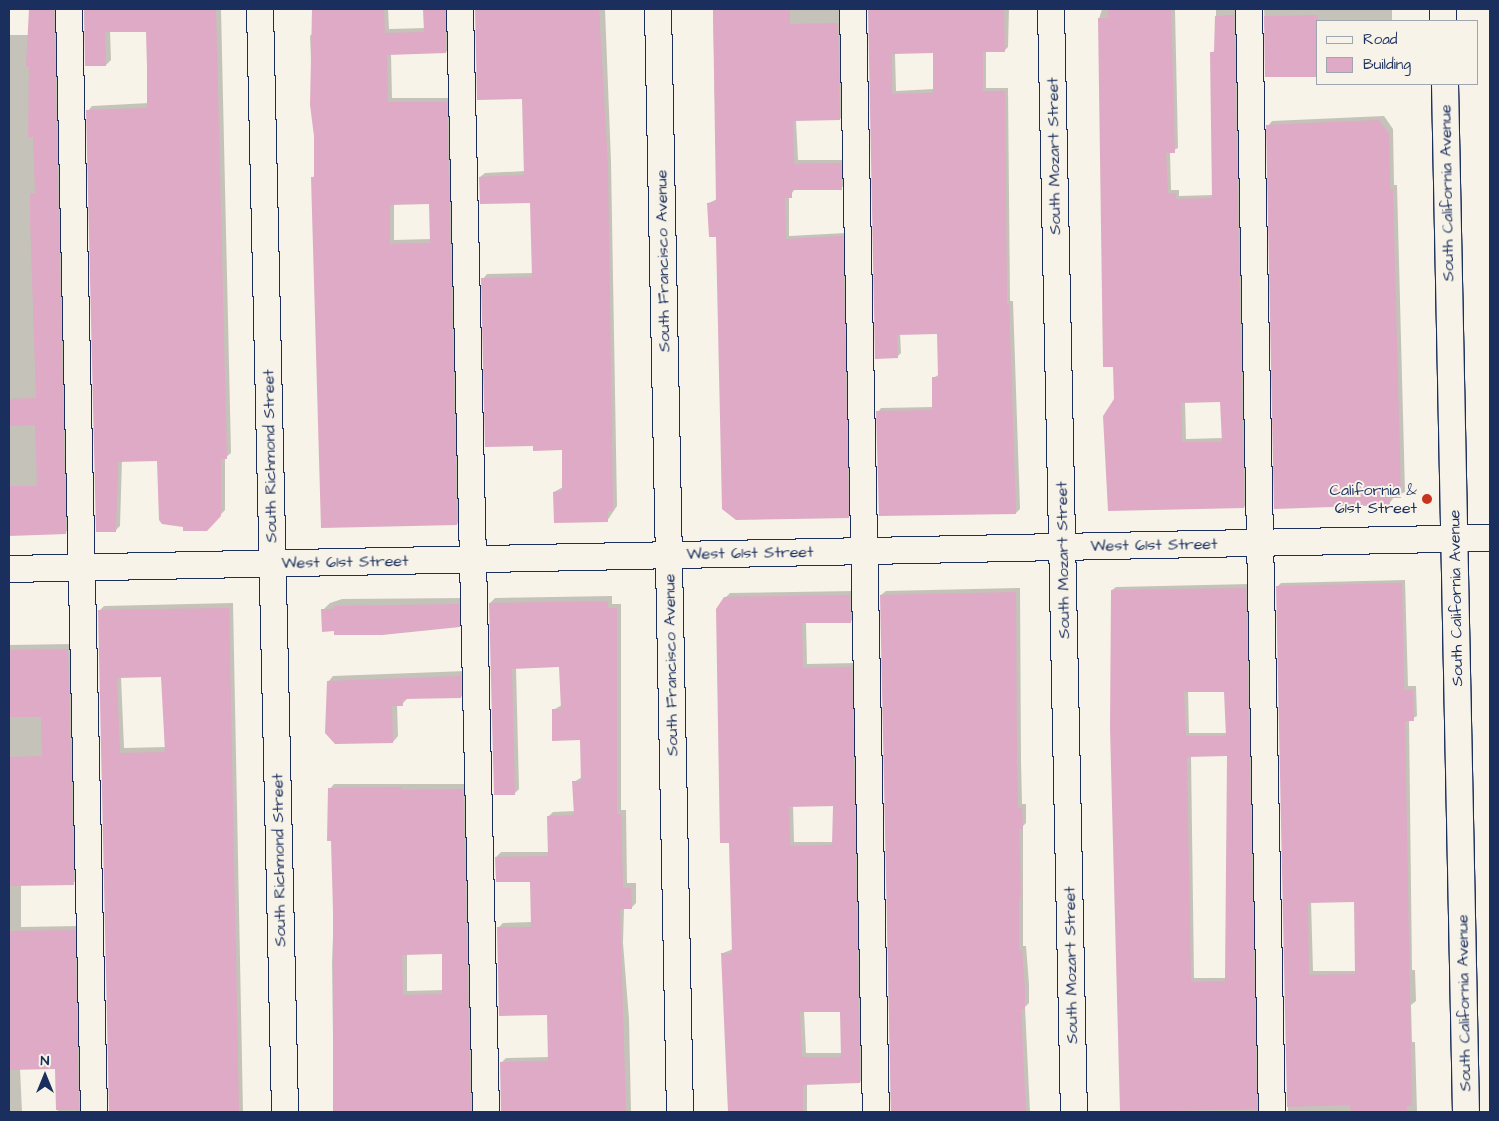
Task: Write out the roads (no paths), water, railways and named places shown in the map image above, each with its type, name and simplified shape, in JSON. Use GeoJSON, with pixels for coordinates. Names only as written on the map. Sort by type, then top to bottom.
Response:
{"type":"FeatureCollection","features":[{"type":"Feature","properties":{"kind":"street"},"geometry":{"type":"LineString","coordinates":[[68,9],[94,1112]]}},
{"type":"Feature","properties":{"kind":"street","name":"South Richmond Street"},"geometry":{"type":"LineString","coordinates":[[260,9],[285,1112]]}},
{"type":"Feature","properties":{"kind":"street"},"geometry":{"type":"LineString","coordinates":[[460,9],[486,1112]]}},
{"type":"Feature","properties":{"kind":"street","name":"South Francisco Avenue"},"geometry":{"type":"LineString","coordinates":[[658,9],[680,1112]]}},
{"type":"Feature","properties":{"kind":"street"},"geometry":{"type":"LineString","coordinates":[[853,9],[876,1112]]}},
{"type":"Feature","properties":{"kind":"street","name":"South Mozart Street"},"geometry":{"type":"LineString","coordinates":[[1051,9],[1074,1112]]}},
{"type":"Feature","properties":{"kind":"street"},"geometry":{"type":"LineString","coordinates":[[1248,9],[1272,1112]]}},
{"type":"Feature","properties":{"kind":"street","name":"South California Avenue"},"geometry":{"type":"LineString","coordinates":[[1445,85],[1466,1112]]}},
{"type":"Feature","properties":{"kind":"street","name":"West 61st Street"},"geometry":{"type":"LineString","coordinates":[[9,569],[1490,538]]}},
{"type":"Feature","properties":{"kind":"place","name":"California & 61st Street"},"geometry":{"type":"Point","coordinates":[1427,499]}}]}
